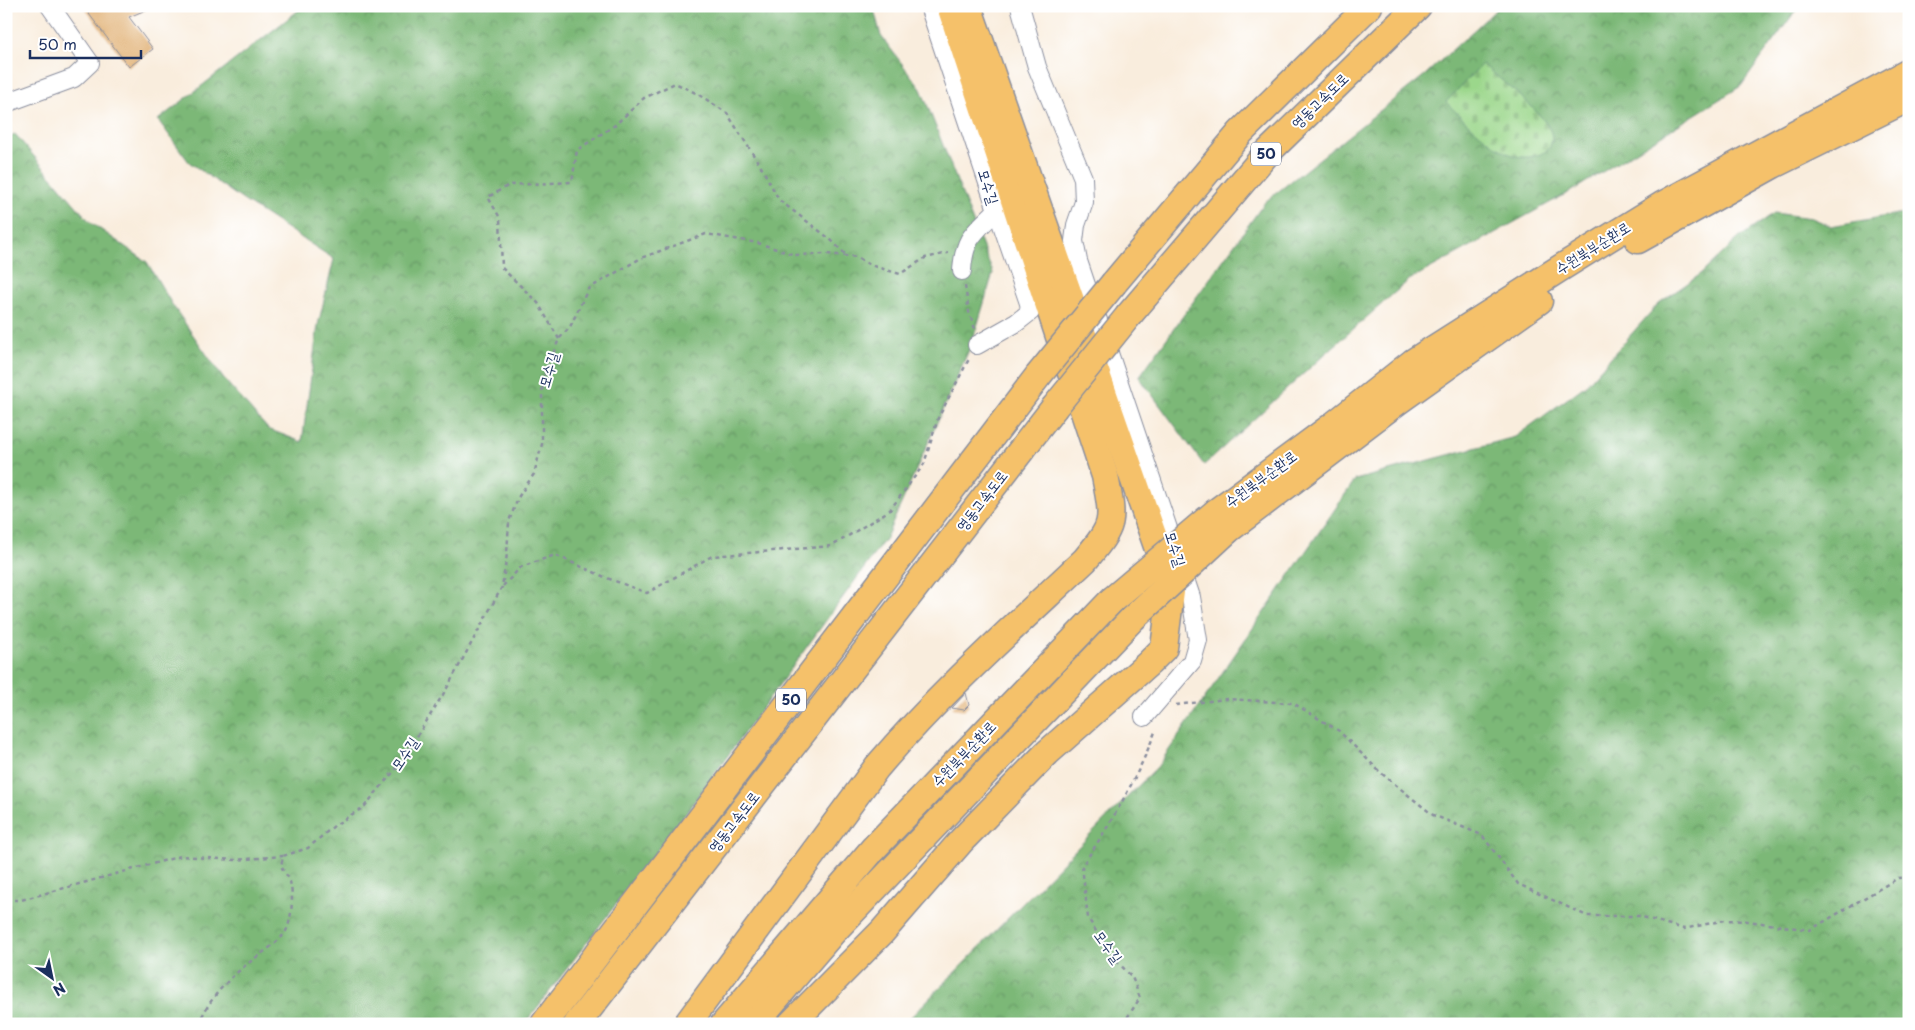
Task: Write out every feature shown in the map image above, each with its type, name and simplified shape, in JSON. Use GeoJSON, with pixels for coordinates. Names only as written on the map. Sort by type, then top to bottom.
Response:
{"type":"FeatureCollection","features":[{"type":"Feature","properties":{"kind":"highway"},"geometry":{"type":"LineString","coordinates":[[687,1024],[877,767],[952,686],[1085,560],[1110,525],[1111,507],[1105,476],[950,6]]}},
{"type":"Feature","properties":{"kind":"highway"},"geometry":{"type":"LineString","coordinates":[[791,1024],[882,932],[962,840],[1047,753],[1164,648],[1172,592],[1166,572],[968,6]]}},
{"type":"Feature","properties":{"kind":"highway","name":"영동고속도로"},"geometry":{"type":"LineString","coordinates":[[544,1024],[1038,376],[1240,133],[1369,6]]}},
{"type":"Feature","properties":{"kind":"highway","name":"영동고속도로"},"geometry":{"type":"LineString","coordinates":[[577,1024],[1054,408],[1129,315],[1268,152],[1418,6]]}},
{"type":"Feature","properties":{"kind":"highway","name":"수원북부순환로"},"geometry":{"type":"LineString","coordinates":[[754,1024],[832,932],[1133,618],[1222,521],[1331,427],[1413,362],[1662,205],[1909,72]]}},
{"type":"Feature","properties":{"kind":"highway","name":"수원북부순환로"},"geometry":{"type":"LineString","coordinates":[[724,1024],[874,848],[1112,600],[1222,521],[1547,297],[1646,235],[1773,165],[1909,98]]}},
{"type":"Feature","properties":{"kind":"street"},"geometry":{"type":"LineString","coordinates":[[6,103],[74,78],[90,63],[50,6]]}},
{"type":"Feature","properties":{"kind":"street","name":"모수길"},"geometry":{"type":"LineString","coordinates":[[929,6],[997,210],[969,237],[963,252]]}},
{"type":"Feature","properties":{"kind":"street","name":"모수길"},"geometry":{"type":"LineString","coordinates":[[1020,6],[1037,67],[1083,178],[1084,202],[1076,225],[1074,241],[1078,261],[1191,597],[1198,640],[1192,661],[1144,717]]}},
{"type":"Feature","properties":{"kind":"street"},"geometry":{"type":"LineString","coordinates":[[977,345],[1016,323],[1030,312],[1029,303],[997,210]]}},
{"type":"Feature","properties":{"kind":"street"},"geometry":{"type":"LineString","coordinates":[[962,271],[963,252]]}},
{"type":"Feature","properties":{"kind":"path"},"geometry":{"type":"LineString","coordinates":[[559,339],[538,303],[502,268],[500,218],[488,197],[509,184],[572,182],[577,150],[615,125],[644,98],[675,83],[698,94],[726,113],[763,170],[779,200],[830,239],[847,256]]}},
{"type":"Feature","properties":{"kind":"path","name":"모수길"},"geometry":{"type":"LineString","coordinates":[[6,900],[21,900],[181,856],[235,860],[283,856],[308,848],[335,825],[364,807],[400,764],[447,688],[502,587],[509,522],[519,496],[534,474],[542,444],[542,391],[545,374],[559,339],[570,328],[588,289],[641,258],[706,234],[758,243],[795,255],[827,254],[857,257],[870,265],[900,274],[925,258],[963,252]]}},
{"type":"Feature","properties":{"kind":"path"},"geometry":{"type":"LineString","coordinates":[[502,587],[520,567],[555,555],[647,593],[712,556],[832,546],[890,510],[924,464],[938,418],[977,345],[962,271]]}},
{"type":"Feature","properties":{"kind":"path"},"geometry":{"type":"LineString","coordinates":[[1144,717],[1176,705],[1226,699],[1294,703],[1339,731],[1382,773],[1433,816],[1482,835],[1518,884],[1588,916],[1639,916],[1684,929],[1725,920],[1748,921],[1810,930],[1898,878],[1909,877]]}},
{"type":"Feature","properties":{"kind":"path","name":"모수길"},"geometry":{"type":"LineString","coordinates":[[1122,1024],[1140,998],[1132,977],[1110,954],[1088,918],[1082,866],[1100,840],[1147,753],[1155,732],[1144,717]]}},
{"type":"Feature","properties":{"kind":"path"},"geometry":{"type":"LineString","coordinates":[[199,1024],[202,1015],[215,996],[249,963],[272,946],[287,930],[292,900],[289,880],[281,866],[283,856]]}},
{"type":"Feature","properties":{"kind":"green space"},"geometry":{"type":"Polygon","coordinates":[[[304,6],[873,6],[881,36],[921,89],[993,273],[972,343],[886,538],[694,802],[530,1017],[520,1024],[6,1024],[6,140],[15,134],[90,222],[147,262],[173,306],[223,378],[268,429],[302,442],[318,325],[334,259],[243,200],[189,162],[158,120],[304,6]]]}},
{"type":"Feature","properties":{"kind":"green space"},"geometry":{"type":"Polygon","coordinates":[[[1500,6],[1799,6],[1741,86],[1575,189],[1409,280],[1204,465],[1139,377],[1265,202],[1425,75],[1500,6]]]}},
{"type":"Feature","properties":{"kind":"green space"},"geometry":{"type":"Polygon","coordinates":[[[1482,64],[1533,108],[1542,119],[1549,128],[1552,137],[1549,149],[1530,157],[1521,157],[1508,153],[1480,134],[1446,102],[1482,64]]]}},
{"type":"Feature","properties":{"kind":"green space"},"geometry":{"type":"Polygon","coordinates":[[[1909,212],[1909,1024],[904,1024],[1158,766],[1355,480],[1515,437],[1586,385],[1659,303],[1701,274],[1739,238],[1774,213],[1812,218],[1831,226],[1909,212]]]}},
{"type":"Feature","properties":{"kind":"building"},"geometry":{"type":"Polygon","coordinates":[[[83,6],[155,6],[129,17],[153,49],[129,67],[83,6]]]}},
{"type":"Feature","properties":{"kind":"building"},"geometry":{"type":"Polygon","coordinates":[[[966,693],[969,705],[964,710],[952,708],[966,693]]]}}]}
